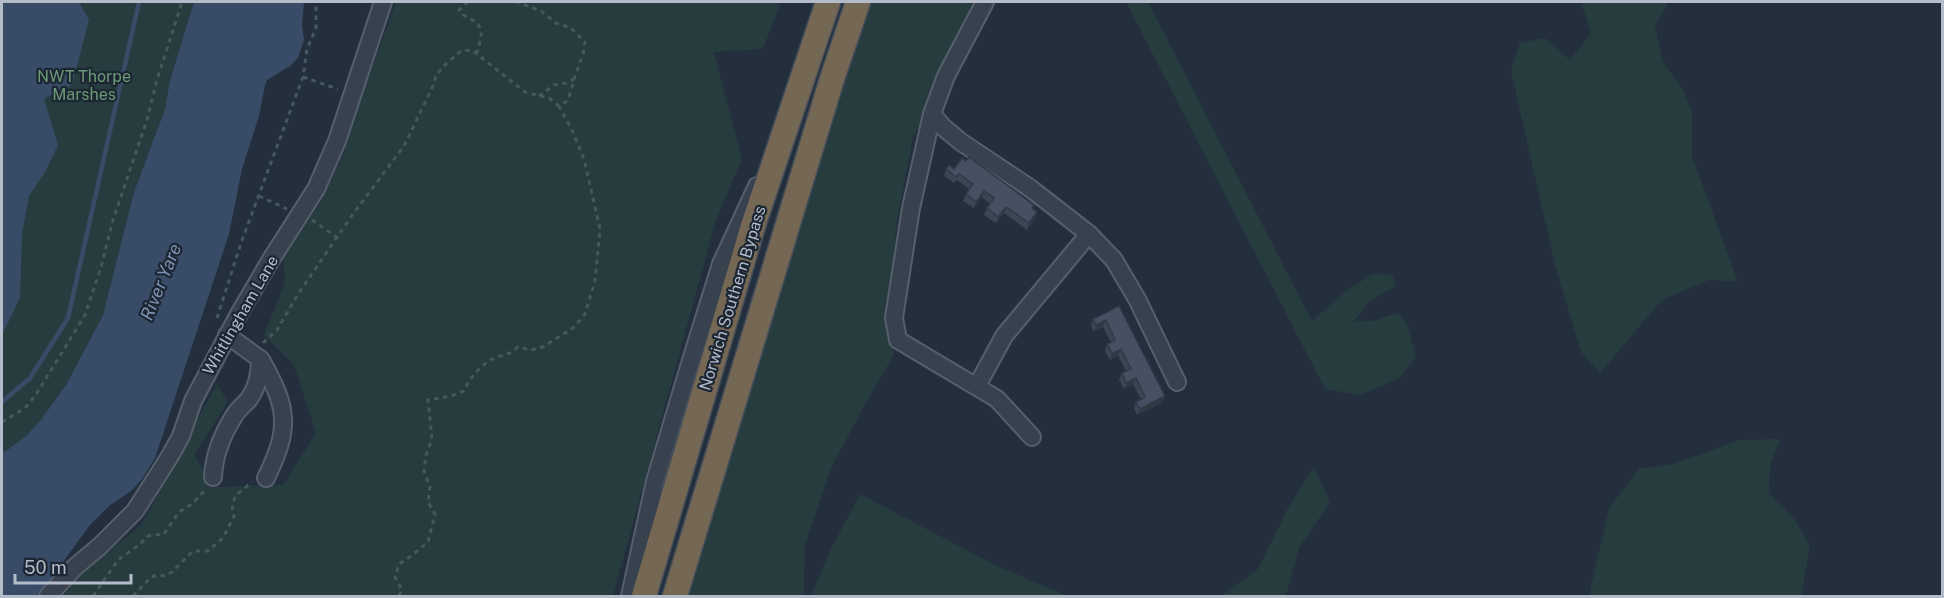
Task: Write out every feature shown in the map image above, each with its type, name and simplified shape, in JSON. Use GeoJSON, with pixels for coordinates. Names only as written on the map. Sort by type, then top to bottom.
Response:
{"type":"FeatureCollection","features":[{"type":"Feature","properties":{"kind":"highway","name":"Norwich Southern Bypass"},"geometry":{"type":"LineString","coordinates":[[644,597],[753,226],[828,2]]}},
{"type":"Feature","properties":{"kind":"highway","name":"Norwich Southern Bypass"},"geometry":{"type":"LineString","coordinates":[[675,597],[832,79],[858,2]]}},
{"type":"Feature","properties":{"kind":"street","name":"Whitlingham Lane"},"geometry":{"type":"LineString","coordinates":[[48,597],[75,567],[135,511],[181,435],[193,401],[227,335],[270,261],[316,189],[337,141],[383,2]]}},
{"type":"Feature","properties":{"kind":"street"},"geometry":{"type":"LineString","coordinates":[[985,2],[946,76],[933,114],[911,208],[894,318],[898,340],[997,399],[1032,437]]}},
{"type":"Feature","properties":{"kind":"street"},"geometry":{"type":"LineString","coordinates":[[933,114],[943,127],[961,142],[1030,188],[1089,234],[1114,260],[1132,289],[1178,382]]}},
{"type":"Feature","properties":{"kind":"street"},"geometry":{"type":"LineString","coordinates":[[630,597],[655,481],[721,264],[788,121]]}},
{"type":"Feature","properties":{"kind":"street"},"geometry":{"type":"LineString","coordinates":[[977,386],[1004,336],[1089,234]]}},
{"type":"Feature","properties":{"kind":"street"},"geometry":{"type":"LineString","coordinates":[[227,335],[257,356],[274,383],[283,409],[284,433],[277,456],[266,478]]}},
{"type":"Feature","properties":{"kind":"street"},"geometry":{"type":"LineString","coordinates":[[213,477],[214,461],[222,437],[235,414],[250,397],[260,373],[257,356]]}},
{"type":"Feature","properties":{"kind":"path"},"geometry":{"type":"LineString","coordinates":[[2,422],[26,408],[85,315],[101,267],[112,220],[147,120],[182,2]]}},
{"type":"Feature","properties":{"kind":"path"},"geometry":{"type":"LineString","coordinates":[[217,320],[241,243],[303,77],[307,49],[315,28],[316,2]]}},
{"type":"Feature","properties":{"kind":"path"},"geometry":{"type":"LineString","coordinates":[[468,2],[459,10],[461,14],[476,21],[480,29],[481,39],[477,54]]}},
{"type":"Feature","properties":{"kind":"path"},"geometry":{"type":"LineString","coordinates":[[517,2],[541,11],[556,23],[571,28],[585,42],[567,101],[559,106]]}},
{"type":"Feature","properties":{"kind":"path"},"geometry":{"type":"LineString","coordinates":[[257,356],[257,347],[277,330],[298,294],[353,214],[404,146],[430,93],[436,75],[461,51],[472,50],[525,92],[549,98],[559,106],[584,159],[600,229],[591,298],[585,314],[573,328],[557,339],[543,347],[531,350],[518,347],[507,356],[497,357],[470,377],[464,391],[428,400],[432,439],[426,455],[424,471],[430,487],[428,502],[435,514],[428,542],[399,564],[395,577],[402,590],[399,597]]}},
{"type":"Feature","properties":{"kind":"path"},"geometry":{"type":"LineString","coordinates":[[303,77],[351,93]]}},
{"type":"Feature","properties":{"kind":"path"},"geometry":{"type":"LineString","coordinates":[[539,96],[554,85],[574,79]]}},
{"type":"Feature","properties":{"kind":"path"},"geometry":{"type":"LineString","coordinates":[[93,597],[118,560],[148,536],[164,534],[179,512],[204,492],[213,477]]}},
{"type":"Feature","properties":{"kind":"path"},"geometry":{"type":"LineString","coordinates":[[133,597],[151,577],[165,576],[172,572],[193,551],[208,551],[217,545],[234,516],[232,505],[236,495],[250,483],[266,478]]}},
{"type":"Feature","properties":{"kind":"green space","name":"NWT Thorpe Marshes"},"geometry":{"type":"Polygon","coordinates":[[[2,2],[194,2],[170,80],[165,109],[134,192],[103,315],[66,385],[40,421],[26,436],[2,452],[2,2]]]}},
{"type":"Feature","properties":{"kind":"green space"},"geometry":{"type":"Polygon","coordinates":[[[396,2],[781,2],[763,49],[714,52],[742,159],[716,220],[613,596],[63,596],[84,572],[142,524],[217,384],[228,402],[194,455],[215,487],[283,485],[316,433],[294,365],[264,335],[285,283],[283,258],[322,200],[344,153],[396,2]]]}},
{"type":"Feature","properties":{"kind":"green space"},"geometry":{"type":"Polygon","coordinates":[[[865,2],[985,2],[937,100],[913,137],[897,221],[887,323],[894,355],[832,466],[805,545],[804,596],[681,596],[865,2]]]}},
{"type":"Feature","properties":{"kind":"green space"},"geometry":{"type":"Polygon","coordinates":[[[1126,2],[1148,2],[1312,321],[1345,292],[1372,274],[1392,275],[1396,286],[1369,302],[1353,322],[1372,321],[1398,313],[1408,326],[1416,357],[1398,379],[1361,395],[1325,389],[1126,2]]]}},
{"type":"Feature","properties":{"kind":"green space"},"geometry":{"type":"Polygon","coordinates":[[[1581,2],[1669,2],[1655,25],[1663,62],[1683,90],[1692,111],[1692,156],[1738,282],[1709,280],[1662,300],[1600,373],[1581,352],[1555,265],[1511,71],[1520,43],[1545,38],[1570,60],[1591,33],[1581,2]]]}},
{"type":"Feature","properties":{"kind":"green space"},"geometry":{"type":"Polygon","coordinates":[[[1780,439],[1770,466],[1769,493],[1795,520],[1810,546],[1801,596],[1589,596],[1609,508],[1639,469],[1673,464],[1740,440],[1780,439]]]}},
{"type":"Feature","properties":{"kind":"green space"},"geometry":{"type":"Polygon","coordinates":[[[1314,467],[1330,502],[1299,548],[1286,596],[1221,596],[1258,569],[1288,508],[1314,467]]]}},
{"type":"Feature","properties":{"kind":"green space"},"geometry":{"type":"Polygon","coordinates":[[[860,494],[995,565],[1068,596],[811,596],[830,551],[860,494]]]}},
{"type":"Feature","properties":{"kind":"water"},"geometry":{"type":"Polygon","coordinates":[[[2,2],[79,2],[89,20],[72,85],[44,99],[58,145],[45,172],[29,196],[22,234],[20,298],[2,335],[2,2]]]}},
{"type":"Feature","properties":{"kind":"water","name":"River Yare"},"geometry":{"type":"Polygon","coordinates":[[[194,2],[304,2],[302,25],[304,40],[298,58],[290,66],[267,80],[265,85],[259,116],[242,169],[229,234],[155,458],[142,479],[131,491],[109,506],[90,525],[38,596],[2,596],[2,452],[26,436],[40,421],[66,385],[103,315],[134,192],[165,109],[170,80],[194,2]]]}},
{"type":"Feature","properties":{"kind":"building"},"geometry":{"type":"Polygon","coordinates":[[[969,157],[1034,205],[1032,208],[1037,212],[1029,223],[1006,207],[998,217],[987,208],[994,198],[984,191],[976,202],[966,194],[973,184],[959,174],[956,177],[946,169],[949,165],[954,169],[962,158],[966,161],[969,157]]]}},
{"type":"Feature","properties":{"kind":"building"},"geometry":{"type":"Polygon","coordinates":[[[1119,306],[1165,396],[1140,409],[1136,402],[1145,397],[1136,378],[1126,383],[1122,373],[1131,369],[1121,349],[1112,354],[1107,344],[1115,340],[1106,320],[1096,325],[1093,319],[1119,306]]]}},
{"type":"Feature","properties":{"kind":"waterway"},"geometry":{"type":"LineString","coordinates":[[2,402],[30,378],[68,318],[139,2]]}}]}
